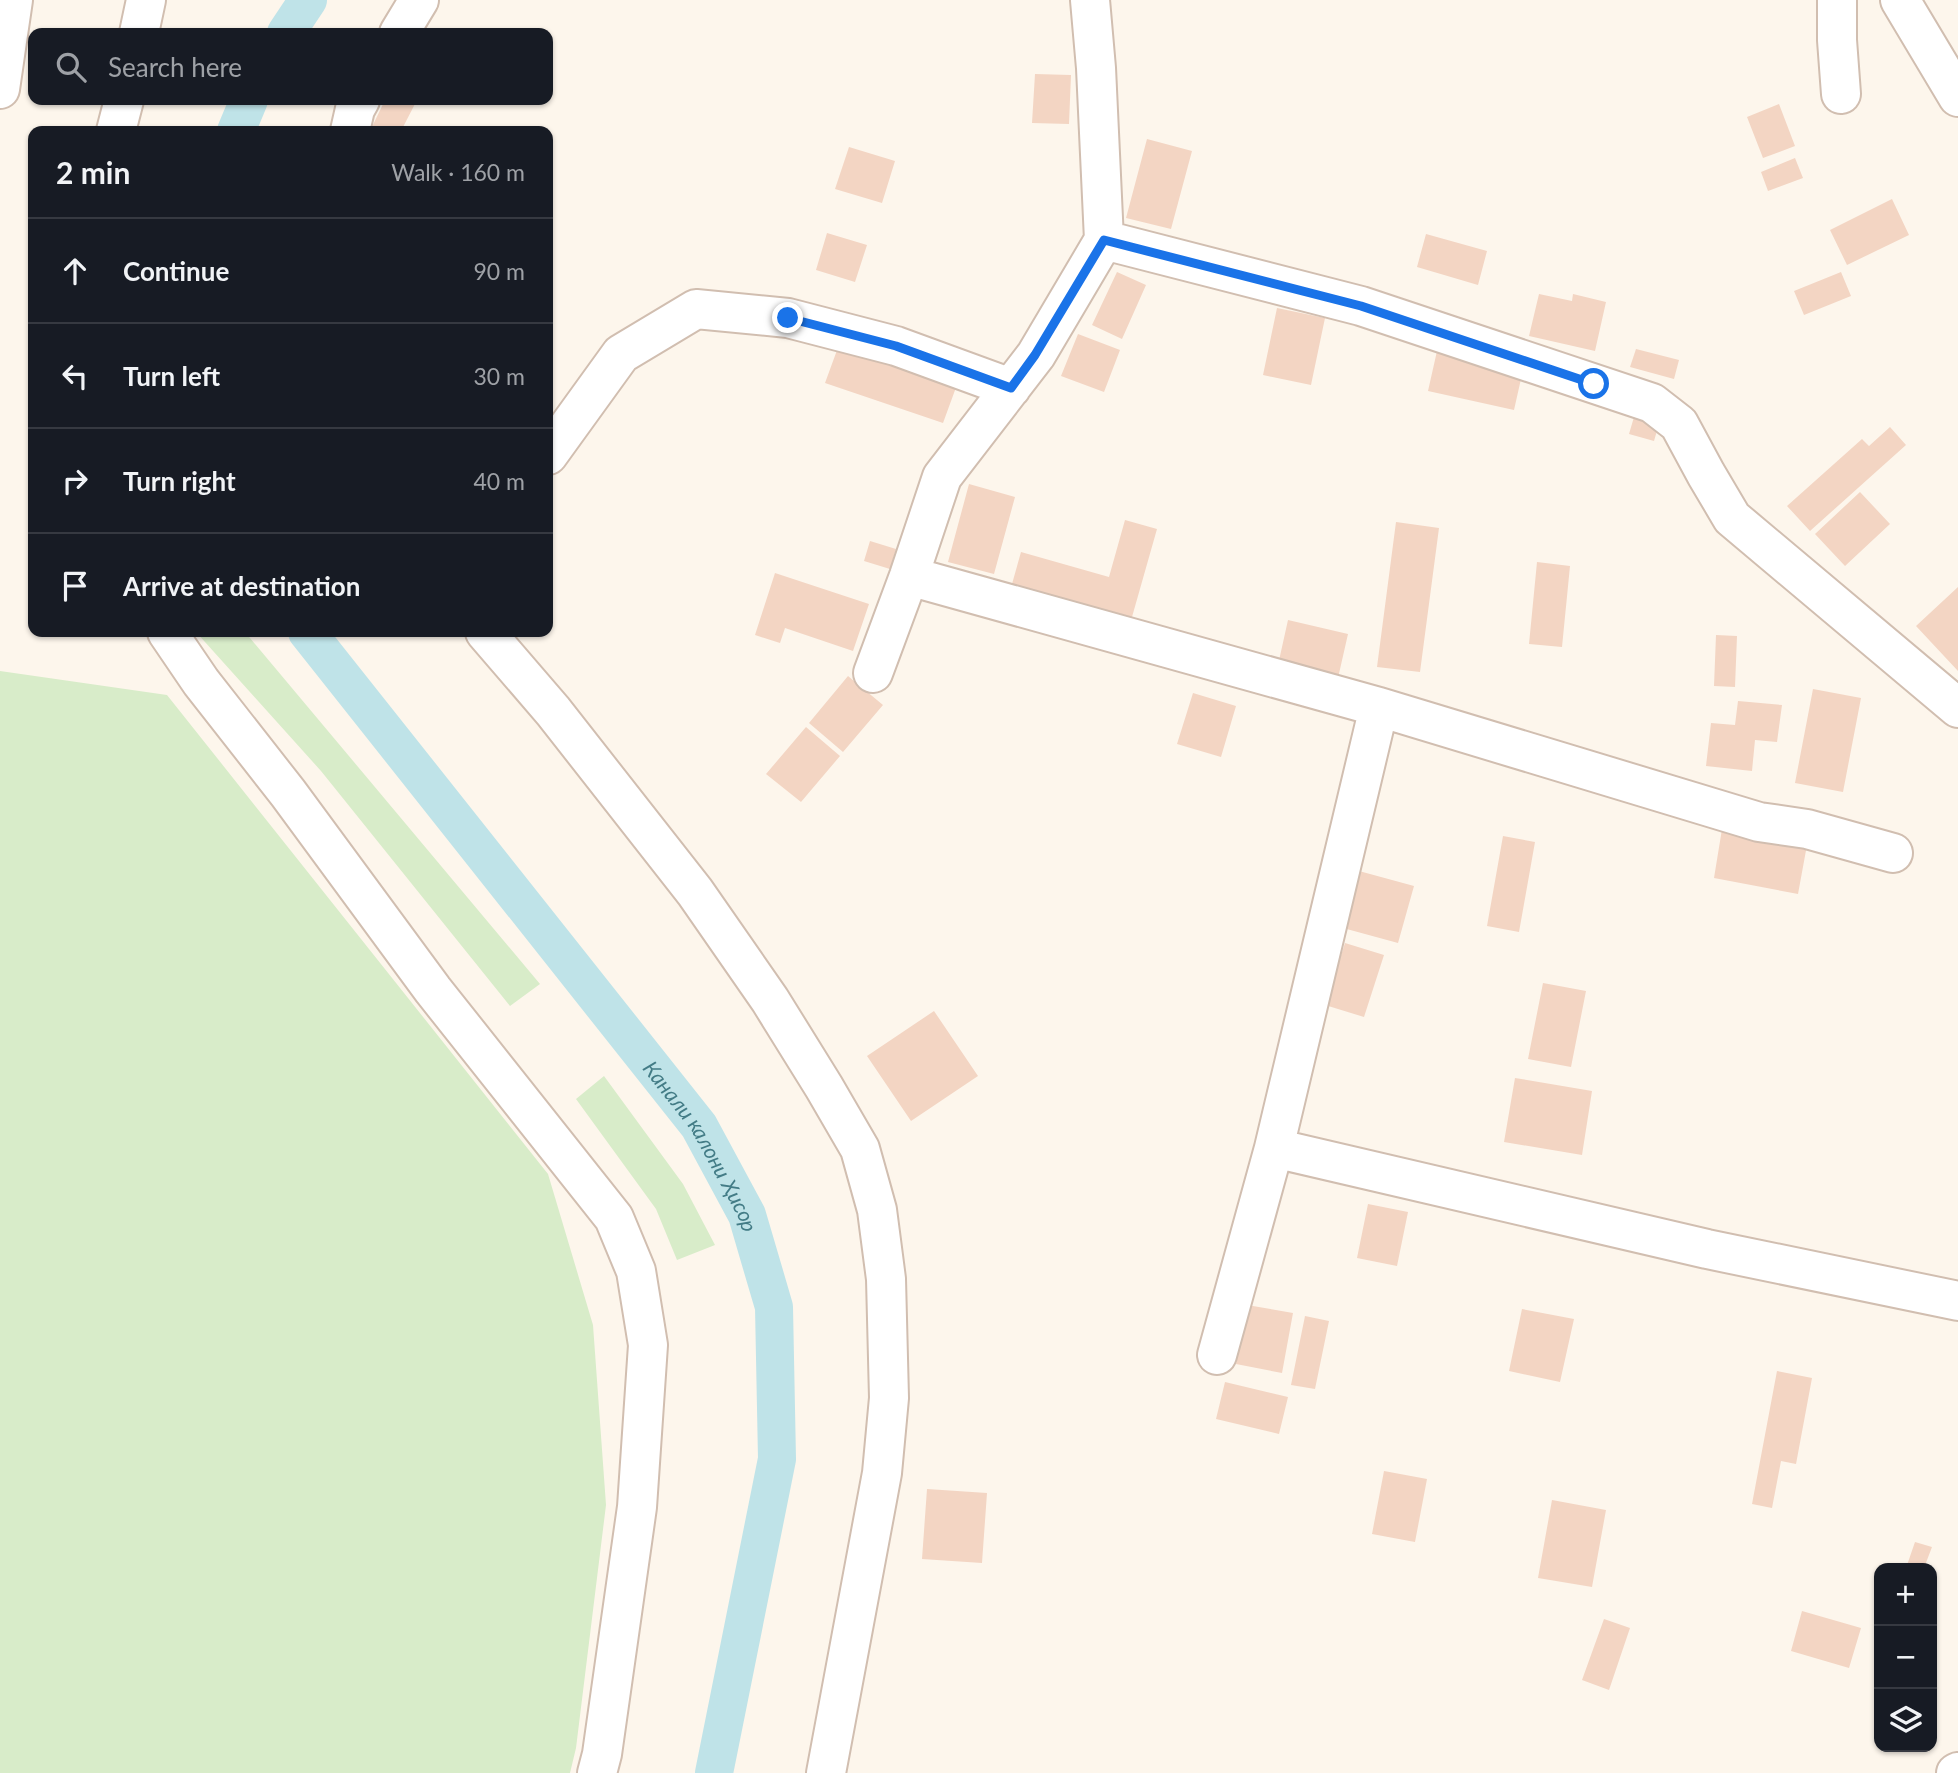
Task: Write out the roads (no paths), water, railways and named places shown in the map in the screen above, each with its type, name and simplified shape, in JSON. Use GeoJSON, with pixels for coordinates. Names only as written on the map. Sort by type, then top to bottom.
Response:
{"type":"FeatureCollection","features":[{"type":"Feature","properties":{"kind":"street"},"geometry":{"type":"LineString","coordinates":[[0,89],[13,0]]}},
{"type":"Feature","properties":{"kind":"street"},"geometry":{"type":"LineString","coordinates":[[140,28],[146,0]]}},
{"type":"Feature","properties":{"kind":"street"},"geometry":{"type":"LineString","coordinates":[[402,28],[419,0]]}},
{"type":"Feature","properties":{"kind":"street"},"geometry":{"type":"LineString","coordinates":[[873,673],[943,477],[1035,355],[1104,240],[1090,0]]}},
{"type":"Feature","properties":{"kind":"street"},"geometry":{"type":"LineString","coordinates":[[1837,0],[1841,94]]}},
{"type":"Feature","properties":{"kind":"street"},"geometry":{"type":"LineString","coordinates":[[1900,0],[1958,97]]}},
{"type":"Feature","properties":{"kind":"street"},"geometry":{"type":"LineString","coordinates":[[117,126],[123,105]]}},
{"type":"Feature","properties":{"kind":"street"},"geometry":{"type":"LineString","coordinates":[[350,126],[357,105]]}},
{"type":"Feature","properties":{"kind":"street"},"geometry":{"type":"LineString","coordinates":[[1104,240],[1361,306],[1652,403],[1679,424],[1732,518],[1958,708]]}},
{"type":"Feature","properties":{"kind":"street"},"geometry":{"type":"LineString","coordinates":[[553,448],[621,354],[696,309],[788,318],[896,346],[1011,388]]}},
{"type":"Feature","properties":{"kind":"street"},"geometry":{"type":"LineString","coordinates":[[909,576],[1378,707],[1759,821],[1807,829],[1893,853]]}},
{"type":"Feature","properties":{"kind":"street"},"geometry":{"type":"LineString","coordinates":[[170,637],[201,682],[296,804],[433,990],[614,1218],[636,1271],[648,1345],[638,1494],[602,1754],[597,1773]]}},
{"type":"Feature","properties":{"kind":"street"},"geometry":{"type":"LineString","coordinates":[[489,637],[553,711],[695,892],[770,1000],[860,1149],[877,1210],[886,1279],[889,1398],[882,1473],[864,1581],[826,1773]]}},
{"type":"Feature","properties":{"kind":"street"},"geometry":{"type":"LineString","coordinates":[[1217,1355],[1274,1148],[1378,707]]}},
{"type":"Feature","properties":{"kind":"street"},"geometry":{"type":"LineString","coordinates":[[1274,1148],[1707,1249],[1958,1301]]}},
{"type":"Feature","properties":{"kind":"waterway","name":"Канали калони Ҳисор"},"geometry":{"type":"LineString","coordinates":[[289,28],[308,0]]}},
{"type":"Feature","properties":{"kind":"waterway","name":"Канали калони Ҳисор"},"geometry":{"type":"LineString","coordinates":[[238,126],[247,105]]}},
{"type":"Feature","properties":{"kind":"waterway","name":"Канали калони Ҳисор"},"geometry":{"type":"LineString","coordinates":[[311,637],[699,1126],[747,1215],[774,1307],[777,1459],[714,1773]]}}]}
